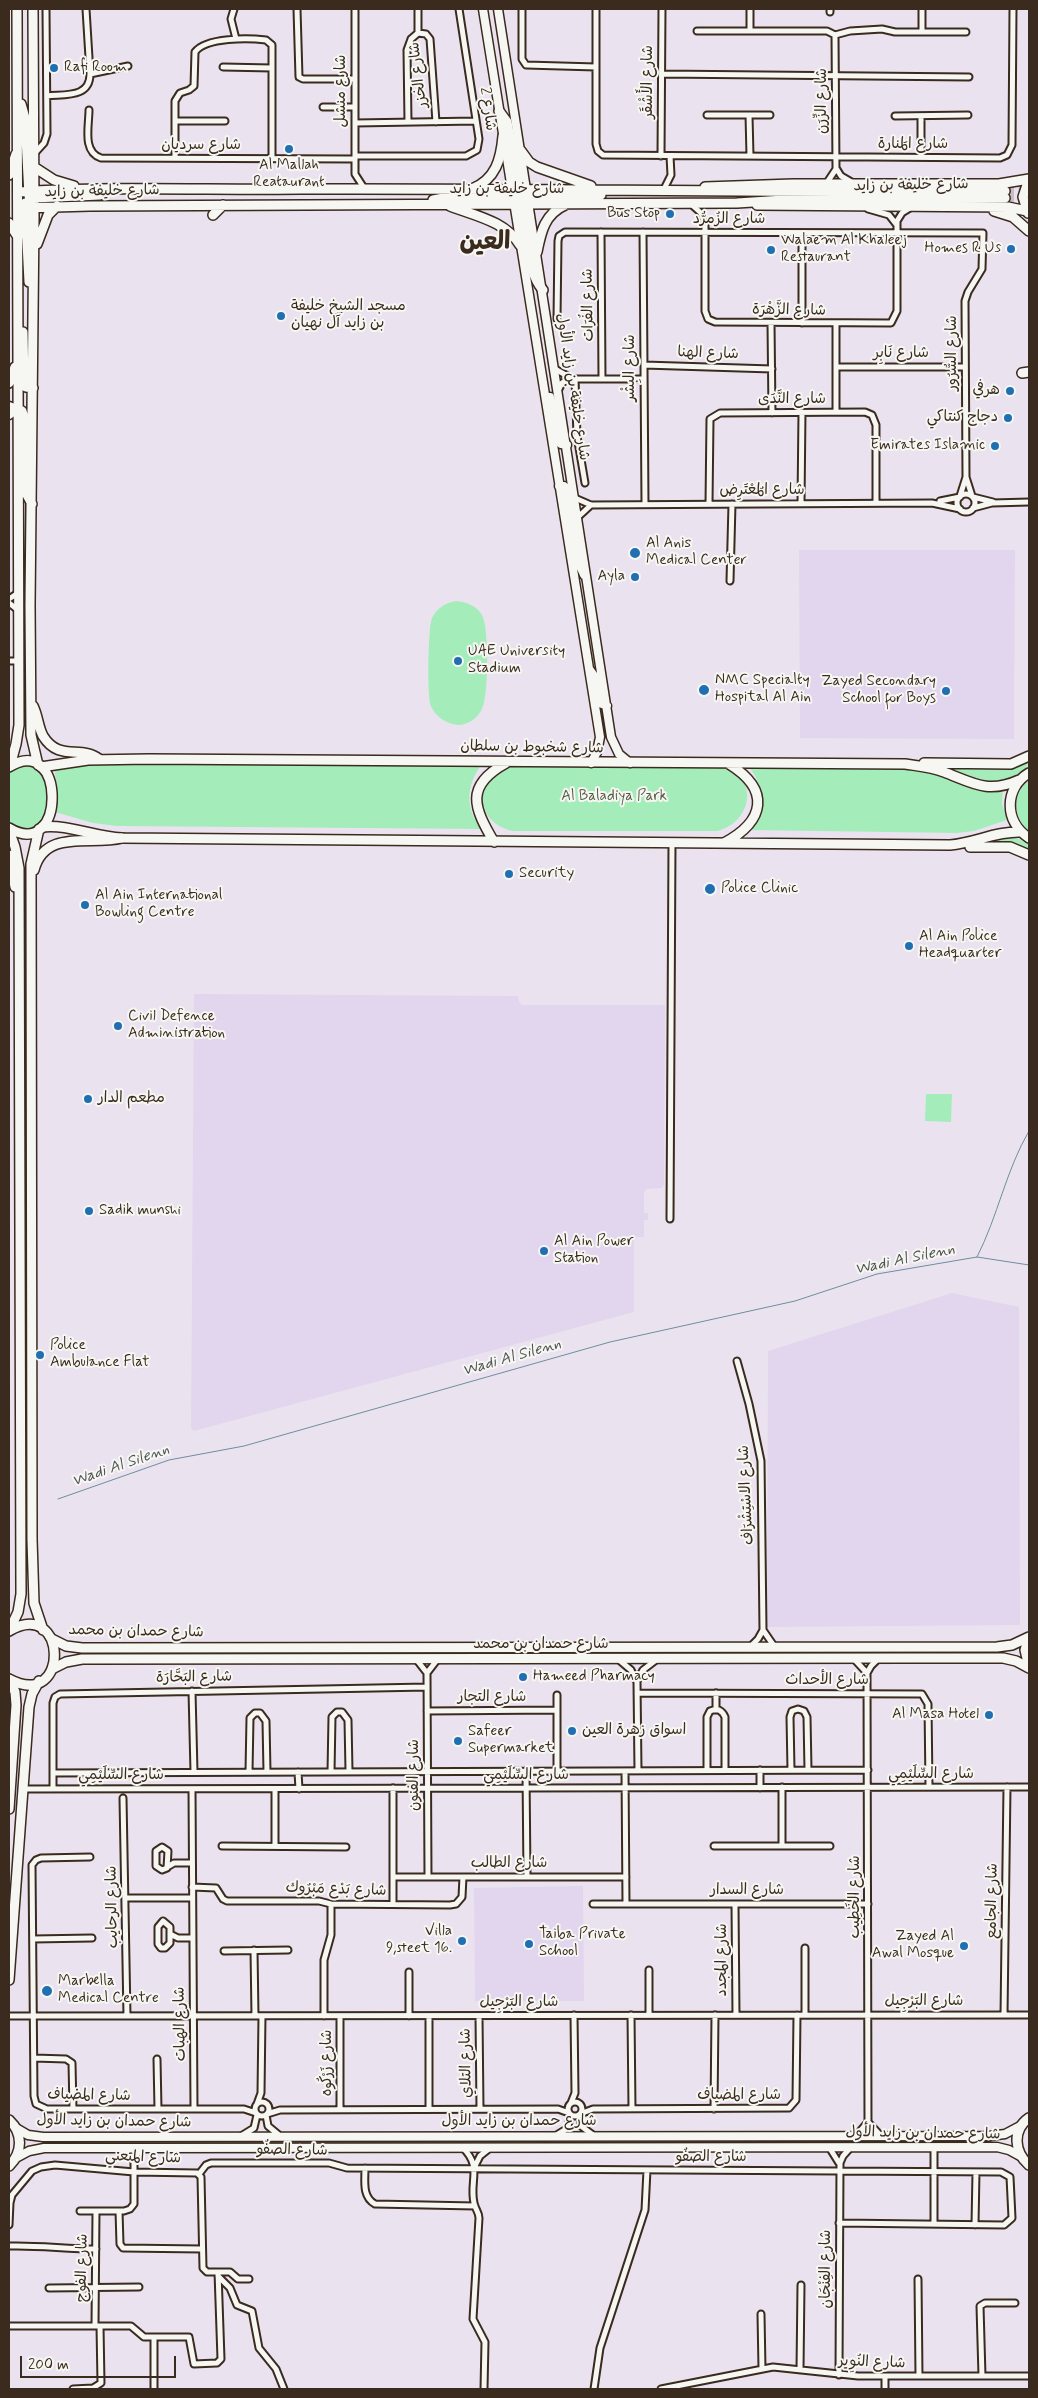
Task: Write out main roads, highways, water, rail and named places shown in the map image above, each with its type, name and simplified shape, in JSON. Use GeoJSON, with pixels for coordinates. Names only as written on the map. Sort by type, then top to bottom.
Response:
{"type":"FeatureCollection","features":[{"type":"Feature","properties":{"kind":"main road"},"geometry":{"type":"LineString","coordinates":[[9,1980],[29,1707],[32,1694],[39,1681],[52,1669],[56,1657],[52,1639],[44,1630],[34,1609],[32,1558],[31,882],[33,850],[40,828],[49,818],[53,798],[49,778],[39,766],[32,742],[34,251],[18,147],[17,9]]}},
{"type":"Feature","properties":{"kind":"main road"},"geometry":{"type":"LineString","coordinates":[[9,766],[16,744],[19,725],[17,449],[13,407],[17,360],[19,239],[34,167],[32,9]]}},
{"type":"Feature","properties":{"kind":"main road","name":"شارع خليفة بن زايد الأول"},"geometry":{"type":"LineString","coordinates":[[483,9],[503,136],[537,252],[606,706],[614,746],[619,754],[630,763]]}},
{"type":"Feature","properties":{"kind":"main road","name":"شارع خليفة بن زايد الأول"},"geometry":{"type":"LineString","coordinates":[[498,9],[521,151],[520,245],[600,740],[598,752],[591,763]]}},
{"type":"Feature","properties":{"kind":"main road"},"geometry":{"type":"LineString","coordinates":[[18,100],[25,118],[28,271],[34,294]]}},
{"type":"Feature","properties":{"kind":"main road"},"geometry":{"type":"LineString","coordinates":[[499,111],[507,122],[534,275],[543,290]]}},
{"type":"Feature","properties":{"kind":"main road"},"geometry":{"type":"LineString","coordinates":[[469,190],[482,184],[493,172],[501,156],[503,136]]}},
{"type":"Feature","properties":{"kind":"main road"},"geometry":{"type":"LineString","coordinates":[[9,175],[18,147]]}},
{"type":"Feature","properties":{"kind":"main road"},"geometry":{"type":"LineString","coordinates":[[521,151],[529,162],[537,167],[602,190]]}},
{"type":"Feature","properties":{"kind":"main road"},"geometry":{"type":"LineString","coordinates":[[34,167],[57,182],[90,190]]}},
{"type":"Feature","properties":{"kind":"main road"},"geometry":{"type":"LineString","coordinates":[[679,189],[729,185],[999,184],[1029,179],[1023,197],[1028,213]]}},
{"type":"Feature","properties":{"kind":"main road","name":"شارع خليفة بن زايد"},"geometry":{"type":"LineString","coordinates":[[9,193],[27,200],[57,206],[443,204],[521,197],[602,190],[664,189],[1005,194],[784,200],[737,204],[565,204],[521,197],[469,190],[90,190],[27,200],[9,210]]}},
{"type":"Feature","properties":{"kind":"main road"},"geometry":{"type":"LineString","coordinates":[[9,203],[101,195],[116,190]]}},
{"type":"Feature","properties":{"kind":"main road"},"geometry":{"type":"LineString","coordinates":[[424,204],[449,197],[604,195],[615,190]]}},
{"type":"Feature","properties":{"kind":"main road"},"geometry":{"type":"LineString","coordinates":[[443,204],[504,227],[514,235],[520,245]]}},
{"type":"Feature","properties":{"kind":"main road"},"geometry":{"type":"LineString","coordinates":[[537,252],[545,223],[551,214],[565,204]]}},
{"type":"Feature","properties":{"kind":"main road"},"geometry":{"type":"LineString","coordinates":[[737,204],[863,208],[1008,208],[1028,213]]}},
{"type":"Feature","properties":{"kind":"main road"},"geometry":{"type":"LineString","coordinates":[[213,215],[223,205]]}},
{"type":"Feature","properties":{"kind":"main road"},"geometry":{"type":"LineString","coordinates":[[34,251],[48,215],[57,206]]}},
{"type":"Feature","properties":{"kind":"main road"},"geometry":{"type":"LineString","coordinates":[[980,208],[1007,214],[1029,230]]}},
{"type":"Feature","properties":{"kind":"main road"},"geometry":{"type":"LineString","coordinates":[[9,223],[19,239]]}},
{"type":"Feature","properties":{"kind":"main road"},"geometry":{"type":"LineString","coordinates":[[18,317],[23,335],[24,382],[26,387],[33,391]]}},
{"type":"Feature","properties":{"kind":"main road"},"geometry":{"type":"LineString","coordinates":[[9,382],[17,360]]}},
{"type":"Feature","properties":{"kind":"main road"},"geometry":{"type":"LineString","coordinates":[[543,388],[550,398],[559,442],[567,449],[557,472]]}},
{"type":"Feature","properties":{"kind":"main road"},"geometry":{"type":"LineString","coordinates":[[9,415],[13,407],[25,403],[33,391]]}},
{"type":"Feature","properties":{"kind":"main road"},"geometry":{"type":"LineString","coordinates":[[13,407],[22,411],[24,418],[25,488],[27,497],[32,504]]}},
{"type":"Feature","properties":{"kind":"main road"},"geometry":{"type":"LineString","coordinates":[[9,435],[17,449]]}},
{"type":"Feature","properties":{"kind":"main road"},"geometry":{"type":"LineString","coordinates":[[559,486],[564,486],[568,490],[580,566],[588,580]]}},
{"type":"Feature","properties":{"kind":"main road"},"geometry":{"type":"LineString","coordinates":[[589,669],[595,676],[600,703],[606,706]]}},
{"type":"Feature","properties":{"kind":"main road"},"geometry":{"type":"LineString","coordinates":[[31,702],[41,732],[49,744],[65,753],[89,754],[98,759]]}},
{"type":"Feature","properties":{"kind":"main road"},"geometry":{"type":"LineString","coordinates":[[905,764],[1011,764],[1029,756]]}},
{"type":"Feature","properties":{"kind":"main road","name":"شارع شخبوط بن سلطان"},"geometry":{"type":"LineString","coordinates":[[9,766],[22,762],[39,766],[98,759],[905,764],[939,770],[984,787],[1002,786],[1020,780]]}},
{"type":"Feature","properties":{"kind":"main road"},"geometry":{"type":"LineString","coordinates":[[494,842],[478,814],[477,797],[486,778],[508,762]]}},
{"type":"Feature","properties":{"kind":"main road"},"geometry":{"type":"LineString","coordinates":[[724,843],[748,828],[757,805],[756,793],[750,781],[728,764]]}},
{"type":"Feature","properties":{"kind":"main road"},"geometry":{"type":"LineString","coordinates":[[1029,773],[1020,780],[1012,791],[1010,810],[1013,822],[1029,838]]}},
{"type":"Feature","properties":{"kind":"main road"},"geometry":{"type":"LineString","coordinates":[[9,829],[24,833],[40,828],[65,826],[100,836],[122,838],[950,845],[1010,847],[1029,855]]}},
{"type":"Feature","properties":{"kind":"main road"},"geometry":{"type":"LineString","coordinates":[[9,829],[18,861],[19,899],[21,1594],[18,1612],[9,1631]]}},
{"type":"Feature","properties":{"kind":"main road"},"geometry":{"type":"LineString","coordinates":[[950,845],[972,842],[1000,832],[1021,832]]}},
{"type":"Feature","properties":{"kind":"main road"},"geometry":{"type":"LineString","coordinates":[[31,882],[39,858],[53,845],[67,840],[103,842],[122,838]]}},
{"type":"Feature","properties":{"kind":"main road"},"geometry":{"type":"LineString","coordinates":[[9,855],[19,899]]}},
{"type":"Feature","properties":{"kind":"main road"},"geometry":{"type":"LineString","coordinates":[[9,1631],[26,1625],[44,1630]]}},
{"type":"Feature","properties":{"kind":"main road"},"geometry":{"type":"LineString","coordinates":[[1029,1637],[1025,1650],[1029,1668]]}},
{"type":"Feature","properties":{"kind":"main road","name":"شارع حمدان بن محمد"},"geometry":{"type":"LineString","coordinates":[[52,1639],[66,1646],[82,1648],[997,1647],[1012,1645],[1029,1637]]}},
{"type":"Feature","properties":{"kind":"main road","name":"شارع حمدان بن محمد"},"geometry":{"type":"LineString","coordinates":[[52,1669],[66,1662],[82,1659],[439,1658],[1003,1658],[1016,1661],[1029,1668]]}},
{"type":"Feature","properties":{"kind":"main road"},"geometry":{"type":"LineString","coordinates":[[9,1679],[27,1684],[39,1681]]}},
{"type":"Feature","properties":{"kind":"main road"},"geometry":{"type":"LineString","coordinates":[[9,1679],[15,1692],[16,1705],[9,1809]]}},
{"type":"Feature","properties":{"kind":"main road"},"geometry":{"type":"LineString","coordinates":[[1029,2118],[1022,2125],[1017,2137],[1020,2156],[1029,2166]]}},
{"type":"Feature","properties":{"kind":"main road"},"geometry":{"type":"LineString","coordinates":[[9,2120],[16,2128],[20,2146],[16,2158],[9,2166]]}},
{"type":"Feature","properties":{"kind":"main road","name":"شارع حمدان بن زايد الأول"},"geometry":{"type":"LineString","coordinates":[[16,2128],[28,2135],[43,2137],[989,2136],[1005,2134],[1022,2125]]}},
{"type":"Feature","properties":{"kind":"main road","name":"شارع حمدان بن زايد الأول"},"geometry":{"type":"LineString","coordinates":[[16,2158],[29,2151],[44,2148],[462,2147],[997,2147],[1009,2150],[1020,2156]]}},
{"type":"Feature","properties":{"kind":"waterway","name":"Wadi Al Silenn"},"geometry":{"type":"LineString","coordinates":[[977,1257],[991,1226],[1014,1161],[1029,1131]]}},
{"type":"Feature","properties":{"kind":"waterway","name":"Wadi Al Silenn"},"geometry":{"type":"LineString","coordinates":[[58,1499],[169,1460],[244,1446],[610,1342],[795,1301],[877,1274],[977,1257],[1029,1265]]}},
{"type":"Feature","properties":{"kind":"tunnel"},"geometry":{"type":"LineString","coordinates":[[1005,191],[1029,191]]}},
{"type":"Feature","properties":{"kind":"tunnel"},"geometry":{"type":"LineString","coordinates":[[1005,198],[1029,198]]}},
{"type":"Feature","properties":{"kind":"place","name":"Rafi Room"},"geometry":{"type":"Point","coordinates":[54,68]}},
{"type":"Feature","properties":{"kind":"place","name":"Al Mallah Reataurant"},"geometry":{"type":"Point","coordinates":[289,149]}},
{"type":"Feature","properties":{"kind":"place","name":"Bus Stop"},"geometry":{"type":"Point","coordinates":[670,214]}},
{"type":"Feature","properties":{"kind":"place","name":"Homes R Us"},"geometry":{"type":"Point","coordinates":[1011,249]}},
{"type":"Feature","properties":{"kind":"place","name":"Walaem Al Khaleej Restaurant"},"geometry":{"type":"Point","coordinates":[771,250]}},
{"type":"Feature","properties":{"kind":"place","name":"مسجد الشيخ خليفة بن زايد آل نهيان"},"geometry":{"type":"Point","coordinates":[281,316]}},
{"type":"Feature","properties":{"kind":"place","name":"هرفي"},"geometry":{"type":"Point","coordinates":[1010,391]}},
{"type":"Feature","properties":{"kind":"place","name":"دجاج كنتاكي"},"geometry":{"type":"Point","coordinates":[1008,418]}},
{"type":"Feature","properties":{"kind":"place","name":"Emirates Islamic"},"geometry":{"type":"Point","coordinates":[995,446]}},
{"type":"Feature","properties":{"kind":"place","name":"Al Anis Medical Center"},"geometry":{"type":"Point","coordinates":[635,553]}},
{"type":"Feature","properties":{"kind":"place","name":"Ayla"},"geometry":{"type":"Point","coordinates":[635,577]}},
{"type":"Feature","properties":{"kind":"place","name":"UAE University Stadium"},"geometry":{"type":"Point","coordinates":[458,661]}},
{"type":"Feature","properties":{"kind":"place","name":"NMC Specialty Hospital Al Ain"},"geometry":{"type":"Point","coordinates":[704,690]}},
{"type":"Feature","properties":{"kind":"place","name":"Zayed Secondary School for Boys"},"geometry":{"type":"Point","coordinates":[946,691]}},
{"type":"Feature","properties":{"kind":"place","name":"Security"},"geometry":{"type":"Point","coordinates":[509,874]}},
{"type":"Feature","properties":{"kind":"place","name":"Police Clinic"},"geometry":{"type":"Point","coordinates":[710,889]}},
{"type":"Feature","properties":{"kind":"place","name":"Al Ain International Bowling Centre"},"geometry":{"type":"Point","coordinates":[85,905]}},
{"type":"Feature","properties":{"kind":"place","name":"Al Ain Police Headquarter"},"geometry":{"type":"Point","coordinates":[909,946]}},
{"type":"Feature","properties":{"kind":"place","name":"Civil Defence Administration"},"geometry":{"type":"Point","coordinates":[118,1026]}},
{"type":"Feature","properties":{"kind":"place","name":"مطعم الدار"},"geometry":{"type":"Point","coordinates":[88,1099]}},
{"type":"Feature","properties":{"kind":"place","name":"Sadik munshi"},"geometry":{"type":"Point","coordinates":[89,1211]}},
{"type":"Feature","properties":{"kind":"place","name":"Al Ain Power Station"},"geometry":{"type":"Point","coordinates":[544,1251]}},
{"type":"Feature","properties":{"kind":"place","name":"Police Ambulance Flat"},"geometry":{"type":"Point","coordinates":[40,1355]}},
{"type":"Feature","properties":{"kind":"place","name":"Hameed Pharmacy"},"geometry":{"type":"Point","coordinates":[523,1677]}},
{"type":"Feature","properties":{"kind":"place","name":"Al Masa Hotel"},"geometry":{"type":"Point","coordinates":[989,1715]}},
{"type":"Feature","properties":{"kind":"place","name":"اسواق زهرة العين"},"geometry":{"type":"Point","coordinates":[572,1731]}},
{"type":"Feature","properties":{"kind":"place","name":"Safeer Supermarket"},"geometry":{"type":"Point","coordinates":[458,1741]}},
{"type":"Feature","properties":{"kind":"place","name":"Villa 9,steet 16."},"geometry":{"type":"Point","coordinates":[462,1941]}},
{"type":"Feature","properties":{"kind":"place","name":"Taiba Private School"},"geometry":{"type":"Point","coordinates":[529,1944]}},
{"type":"Feature","properties":{"kind":"place","name":"Zayed Al Awal Mosque"},"geometry":{"type":"Point","coordinates":[964,1946]}},
{"type":"Feature","properties":{"kind":"place","name":"Marbella Medical Centre"},"geometry":{"type":"Point","coordinates":[47,1991]}},
{"type":"Feature","properties":{"kind":"district","name":"العين"},"geometry":{"type":"Point","coordinates":[485,244]}},
{"type":"Feature","properties":{"kind":"park label","name":"Al Baladiya Park"},"geometry":{"type":"Point","coordinates":[614,797]}}]}
